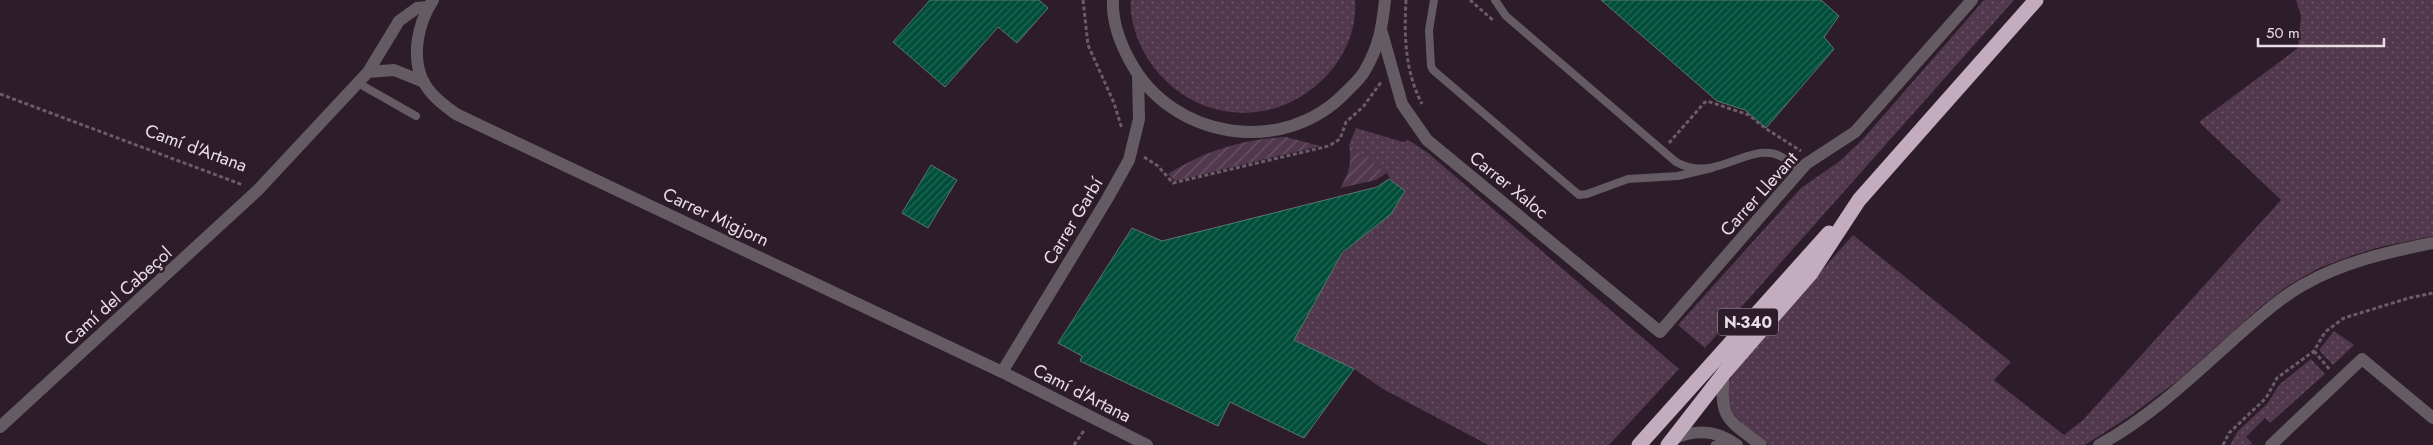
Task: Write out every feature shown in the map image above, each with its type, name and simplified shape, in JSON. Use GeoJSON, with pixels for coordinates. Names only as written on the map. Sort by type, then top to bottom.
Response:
{"type":"FeatureCollection","features":[{"type":"Feature","properties":{"kind":"highway","name":"N-340"},"geometry":{"type":"LineString","coordinates":[[1639,445],[2036,0]]}},
{"type":"Feature","properties":{"kind":"highway"},"geometry":{"type":"LineString","coordinates":[[1671,441],[1724,373],[1812,273],[1859,200]]}},
{"type":"Feature","properties":{"kind":"street"},"geometry":{"type":"LineString","coordinates":[[1113,0],[1113,10],[1121,45],[1138,76],[1169,107],[1208,127],[1251,134],[1295,126],[1334,105],[1363,73],[1382,34],[1385,0]]}},
{"type":"Feature","properties":{"kind":"street","name":"Carrer Llevant"},"geometry":{"type":"LineString","coordinates":[[1660,332],[1806,164],[1855,132],[1972,0]]}},
{"type":"Feature","properties":{"kind":"street"},"geometry":{"type":"LineString","coordinates":[[424,82],[418,64],[417,43],[431,4]]}},
{"type":"Feature","properties":{"kind":"street","name":"Camí d'Artana"},"geometry":{"type":"LineString","coordinates":[[258,190],[368,72],[399,21],[417,8],[431,4]]}},
{"type":"Feature","properties":{"kind":"street","name":"Carrer Xaloc"},"geometry":{"type":"LineString","coordinates":[[1382,34],[1402,104],[1427,140],[1660,332]]}},
{"type":"Feature","properties":{"kind":"street"},"geometry":{"type":"LineString","coordinates":[[368,72],[394,70],[424,82]]}},
{"type":"Feature","properties":{"kind":"street","name":"Carrer Garbí"},"geometry":{"type":"LineString","coordinates":[[1002,372],[1129,160],[1140,120],[1138,76]]}},
{"type":"Feature","properties":{"kind":"street","name":"Carrer Migjorn"},"geometry":{"type":"LineString","coordinates":[[424,82],[437,98],[456,114],[1002,372]]}},
{"type":"Feature","properties":{"kind":"street","name":"Camí del Cabeçol"},"geometry":{"type":"LineString","coordinates":[[0,427],[258,190]]}},
{"type":"Feature","properties":{"kind":"street"},"geometry":{"type":"LineString","coordinates":[[2099,445],[2148,414],[2263,313],[2302,285],[2348,264],[2393,251],[2433,243]]}},
{"type":"Feature","properties":{"kind":"street"},"geometry":{"type":"LineString","coordinates":[[2271,445],[2362,359],[2433,418]]}},
{"type":"Feature","properties":{"kind":"street","name":"Camí d'Artana"},"geometry":{"type":"LineString","coordinates":[[1002,372],[1147,445]]}},
{"type":"Feature","properties":{"kind":"street"},"geometry":{"type":"LineString","coordinates":[[1724,373],[1721,399],[1729,420],[1761,445]]}},
{"type":"Feature","properties":{"kind":"street"},"geometry":{"type":"LineString","coordinates":[[1671,441],[1691,432],[1704,431],[1732,442]]}},
{"type":"Feature","properties":{"kind":"lane"},"geometry":{"type":"LineString","coordinates":[[1434,0],[1428,30],[1433,70],[1579,195],[1587,194],[1628,179],[1678,176],[1767,153],[1781,156],[1801,171]]}},
{"type":"Feature","properties":{"kind":"lane"},"geometry":{"type":"LineString","coordinates":[[1495,0],[1506,16],[1682,166],[1699,169],[1712,168]]}},
{"type":"Feature","properties":{"kind":"lane"},"geometry":{"type":"LineString","coordinates":[[358,83],[416,116]]}},
{"type":"Feature","properties":{"kind":"lane"},"geometry":{"type":"LineString","coordinates":[[1715,445],[1732,442]]}},
{"type":"Feature","properties":{"kind":"path"},"geometry":{"type":"LineString","coordinates":[[1404,44],[1406,0]]}},
{"type":"Feature","properties":{"kind":"path"},"geometry":{"type":"LineString","coordinates":[[1470,0],[1498,25]]}},
{"type":"Feature","properties":{"kind":"path","name":"Camí d'Artana"},"geometry":{"type":"LineString","coordinates":[[0,94],[258,190]]}},
{"type":"Feature","properties":{"kind":"path"},"geometry":{"type":"LineString","coordinates":[[1662,150],[1707,101],[1749,115],[1765,128],[1801,151]]}},
{"type":"Feature","properties":{"kind":"path"},"geometry":{"type":"LineString","coordinates":[[2223,445],[2229,433],[2266,398],[2277,378],[2314,351],[2325,332],[2344,318],[2409,298],[2433,293]]}},
{"type":"Feature","properties":{"kind":"path"},"geometry":{"type":"LineString","coordinates":[[2314,351],[2339,382]]}},
{"type":"Feature","properties":{"kind":"shaded area"},"geometry":{"type":"Polygon","coordinates":[[[1131,0],[1355,0],[1355,17],[1345,50],[1336,64],[1315,86],[1291,102],[1265,111],[1238,113],[1211,108],[1186,96],[1164,79],[1145,54],[1139,42],[1132,21],[1131,0]]]}},
{"type":"Feature","properties":{"kind":"shaded area"},"geometry":{"type":"Polygon","coordinates":[[[1984,0],[2014,0],[1705,348],[1678,325],[1801,188],[1840,161],[1863,139],[1984,0]]]}},
{"type":"Feature","properties":{"kind":"shaded area"},"geometry":{"type":"Polygon","coordinates":[[[2296,0],[2433,0],[2433,236],[2380,247],[2351,256],[2319,268],[2289,285],[2259,308],[2180,379],[2130,416],[2085,445],[1769,445],[1739,420],[1732,411],[1728,402],[1727,391],[1730,379],[1738,365],[1853,235],[2011,362],[1994,380],[2064,435],[2083,420],[2281,200],[2199,122],[2298,48],[2301,16],[2296,0]]]}},
{"type":"Feature","properties":{"kind":"shaded area"},"geometry":{"type":"Polygon","coordinates":[[[1356,128],[1403,142],[1408,140],[1428,153],[1679,369],[1609,445],[1488,445],[1383,389],[1354,369],[1294,340],[1342,254],[1391,213],[1405,191],[1390,179],[1387,173],[1349,145],[1356,128]]]}},
{"type":"Feature","properties":{"kind":"shaded area"},"geometry":{"type":"Polygon","coordinates":[[[1286,137],[1320,146],[1175,181],[1168,174],[1196,159],[1224,148],[1254,140],[1286,137]]]}},
{"type":"Feature","properties":{"kind":"shaded area"},"geometry":{"type":"Polygon","coordinates":[[[1349,145],[1387,173],[1376,180],[1340,188],[1349,168],[1349,145]]]}},
{"type":"Feature","properties":{"kind":"shaded area"},"geometry":{"type":"Polygon","coordinates":[[[2334,331],[2354,345],[2333,365],[2319,350],[2334,331]]]}},
{"type":"Feature","properties":{"kind":"shaded area"},"geometry":{"type":"Polygon","coordinates":[[[2311,359],[2325,374],[2270,423],[2265,418],[2246,437],[2252,443],[2250,445],[2230,445],[2238,431],[2267,404],[2280,384],[2311,359]]]}},
{"type":"Feature","properties":{"kind":"building"},"geometry":{"type":"Polygon","coordinates":[[[930,0],[1039,0],[1048,8],[1017,43],[998,27],[945,87],[893,42],[930,0]]]}},
{"type":"Feature","properties":{"kind":"building"},"geometry":{"type":"Polygon","coordinates":[[[1601,0],[1821,0],[1839,16],[1824,37],[1834,49],[1766,128],[1745,110],[1717,101],[1601,0]]]}},
{"type":"Feature","properties":{"kind":"building"},"geometry":{"type":"Polygon","coordinates":[[[931,165],[957,180],[928,228],[902,213],[931,165]]]}},
{"type":"Feature","properties":{"kind":"building"},"geometry":{"type":"Polygon","coordinates":[[[1389,179],[1405,191],[1391,214],[1342,253],[1294,340],[1354,369],[1304,438],[1230,402],[1218,426],[1080,361],[1082,356],[1058,343],[1132,228],[1162,241],[1377,187],[1389,179]]]}}]}
